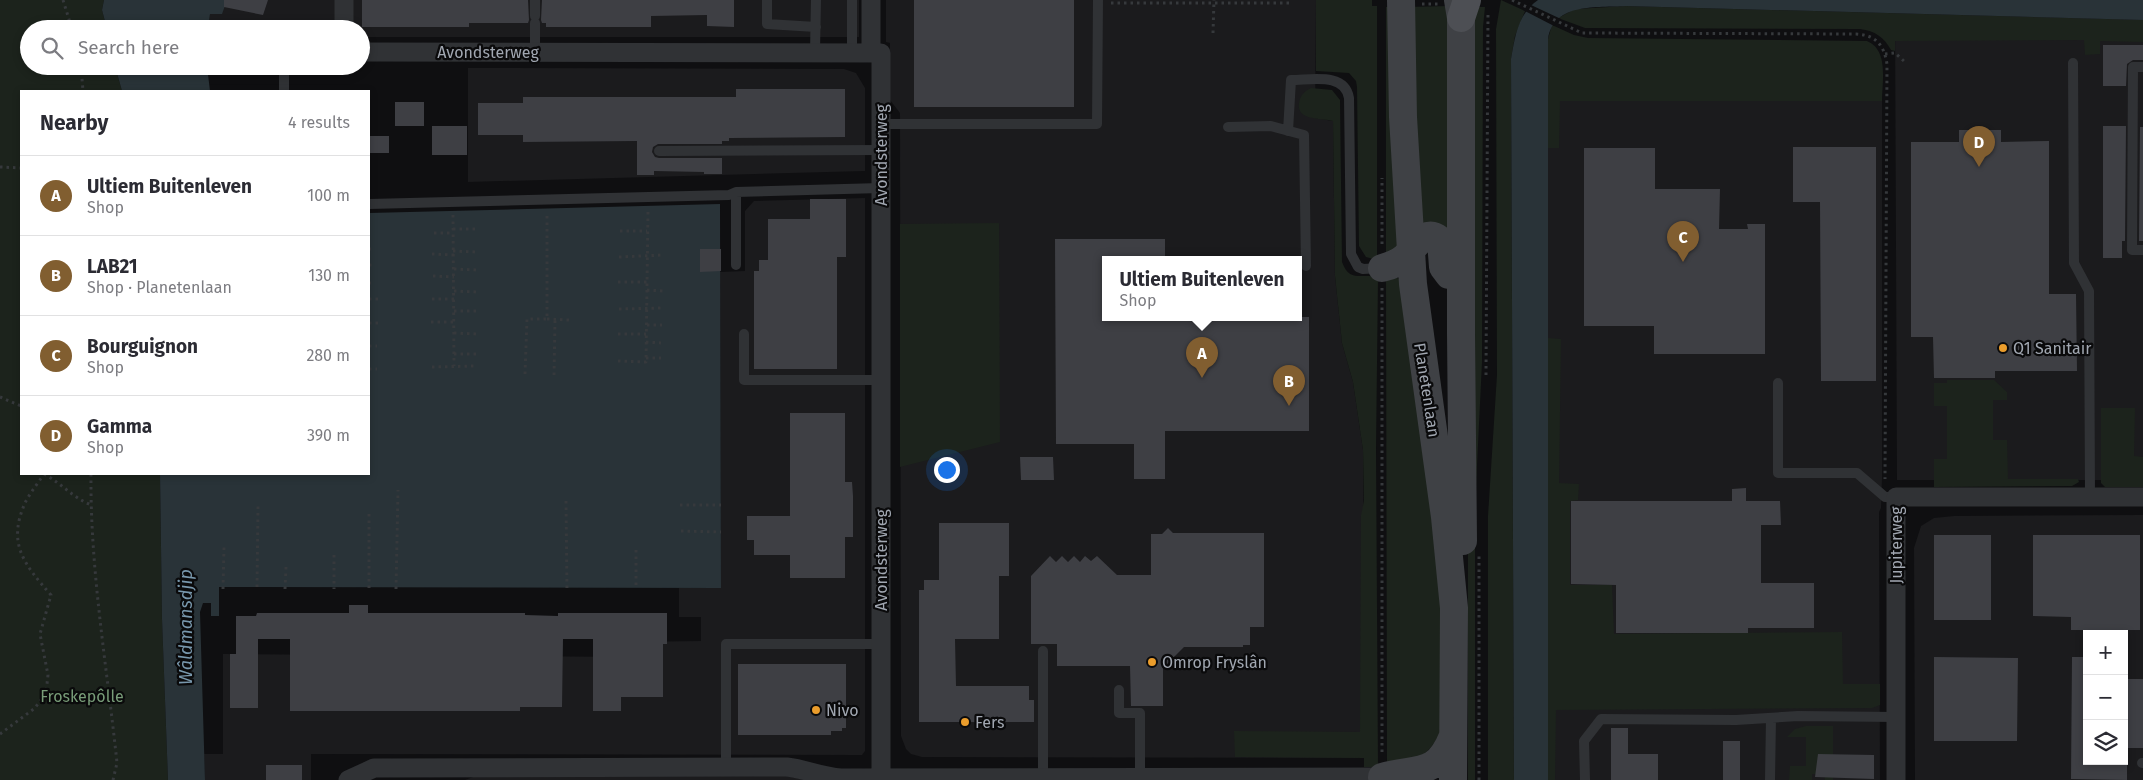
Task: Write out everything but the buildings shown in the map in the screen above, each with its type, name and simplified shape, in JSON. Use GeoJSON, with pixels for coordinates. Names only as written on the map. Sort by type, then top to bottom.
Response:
{"type":"FeatureCollection","features":[{"type":"Feature","properties":{"kind":"main road","name":"Planetenlaan"},"geometry":{"type":"LineString","coordinates":[[1408,2],[1403,117],[1413,284],[1445,517],[1454,608],[1453,780]]}},
{"type":"Feature","properties":{"kind":"main road","name":"Planetenlaan"},"geometry":{"type":"LineString","coordinates":[[1456,6],[1463,481],[1463,780]]}},
{"type":"Feature","properties":{"kind":"main road"},"geometry":{"type":"LineString","coordinates":[[1382,268],[1394,264],[1411,250],[1418,240],[1428,236],[1438,238],[1443,246],[1443,267],[1460,293]]}},
{"type":"Feature","properties":{"kind":"main road"},"geometry":{"type":"LineString","coordinates":[[1382,268],[1407,276],[1413,284]]}},
{"type":"Feature","properties":{"kind":"main road"},"geometry":{"type":"LineString","coordinates":[[1418,328],[1430,352],[1432,364],[1436,370],[1450,373],[1456,371],[1461,364]]}},
{"type":"Feature","properties":{"kind":"main road"},"geometry":{"type":"LineString","coordinates":[[1388,778],[1402,772],[1417,772],[1437,763],[1444,755],[1453,736]]}},
{"type":"Feature","properties":{"kind":"street"},"geometry":{"type":"LineString","coordinates":[[344,0],[344,20]]}},
{"type":"Feature","properties":{"kind":"street"},"geometry":{"type":"LineString","coordinates":[[871,0],[871,53]]}},
{"type":"Feature","properties":{"kind":"street","name":"Avondsterweg"},"geometry":{"type":"LineString","coordinates":[[370,52],[881,53],[880,778]]}},
{"type":"Feature","properties":{"kind":"street","name":"Jupiterweg"},"geometry":{"type":"LineString","coordinates":[[1896,780],[1890,497],[2143,497]]}},
{"type":"Feature","properties":{"kind":"street"},"geometry":{"type":"LineString","coordinates":[[348,780],[374,768],[438,774],[726,767],[786,767],[799,768],[828,777],[880,778],[1388,778]]}},
{"type":"Feature","properties":{"kind":"lane"},"geometry":{"type":"LineString","coordinates":[[535,0],[535,52]]}},
{"type":"Feature","properties":{"kind":"lane"},"geometry":{"type":"LineString","coordinates":[[767,0],[767,24],[816,27]]}},
{"type":"Feature","properties":{"kind":"lane"},"geometry":{"type":"LineString","coordinates":[[815,52],[816,0]]}},
{"type":"Feature","properties":{"kind":"lane"},"geometry":{"type":"LineString","coordinates":[[852,0],[852,53]]}},
{"type":"Feature","properties":{"kind":"lane"},"geometry":{"type":"LineString","coordinates":[[881,124],[1098,124],[1098,1]]}},
{"type":"Feature","properties":{"kind":"lane"},"geometry":{"type":"LineString","coordinates":[[2073,63],[2074,262],[2089,291],[2090,497]]}},
{"type":"Feature","properties":{"kind":"lane"},"geometry":{"type":"LineString","coordinates":[[2143,67],[2133,67],[2132,109],[2132,250],[2143,250]]}},
{"type":"Feature","properties":{"kind":"lane"},"geometry":{"type":"LineString","coordinates":[[284,75],[284,90]]}},
{"type":"Feature","properties":{"kind":"lane"},"geometry":{"type":"LineString","coordinates":[[1288,131],[1291,80],[1334,80],[1346,88],[1349,98],[1351,254],[1358,267],[1363,269],[1382,268]]}},
{"type":"Feature","properties":{"kind":"lane"},"geometry":{"type":"LineString","coordinates":[[2132,109],[2143,109]]}},
{"type":"Feature","properties":{"kind":"lane"},"geometry":{"type":"LineString","coordinates":[[1228,127],[1271,126],[1304,135],[1306,266]]}},
{"type":"Feature","properties":{"kind":"lane"},"geometry":{"type":"LineString","coordinates":[[659,151],[881,150]]}},
{"type":"Feature","properties":{"kind":"lane"},"geometry":{"type":"LineString","coordinates":[[370,204],[729,195],[736,192],[881,188]]}},
{"type":"Feature","properties":{"kind":"lane"},"geometry":{"type":"LineString","coordinates":[[736,192],[736,265]]}},
{"type":"Feature","properties":{"kind":"lane"},"geometry":{"type":"LineString","coordinates":[[744,334],[744,380],[881,380]]}},
{"type":"Feature","properties":{"kind":"lane"},"geometry":{"type":"LineString","coordinates":[[1778,383],[1778,473],[1857,473],[1890,497]]}},
{"type":"Feature","properties":{"kind":"lane"},"geometry":{"type":"LineString","coordinates":[[726,767],[726,644],[881,644]]}},
{"type":"Feature","properties":{"kind":"lane"},"geometry":{"type":"LineString","coordinates":[[1043,651],[1047,778]]}},
{"type":"Feature","properties":{"kind":"lane"},"geometry":{"type":"LineString","coordinates":[[1119,690],[1119,713],[1140,713],[1145,778]]}},
{"type":"Feature","properties":{"kind":"lane"},"geometry":{"type":"LineString","coordinates":[[1585,780],[1584,741],[1601,719],[1736,720],[1896,717]]}},
{"type":"Feature","properties":{"kind":"lane"},"geometry":{"type":"LineString","coordinates":[[1770,780],[1771,718]]}},
{"type":"Feature","properties":{"kind":"path"},"geometry":{"type":"LineString","coordinates":[[62,0],[69,20]]}},
{"type":"Feature","properties":{"kind":"path"},"geometry":{"type":"LineString","coordinates":[[1512,0],[1574,31],[1590,34],[1865,35],[1880,44],[1885,54],[1890,497]]}},
{"type":"Feature","properties":{"kind":"path"},"geometry":{"type":"LineString","coordinates":[[1098,1],[1292,4]]}},
{"type":"Feature","properties":{"kind":"path"},"geometry":{"type":"LineString","coordinates":[[1213,33],[1214,2]]}},
{"type":"Feature","properties":{"kind":"path"},"geometry":{"type":"LineString","coordinates":[[1408,2],[1456,6]]}},
{"type":"Feature","properties":{"kind":"path"},"geometry":{"type":"LineString","coordinates":[[1885,54],[1895,53],[1905,62]]}},
{"type":"Feature","properties":{"kind":"path"},"geometry":{"type":"LineString","coordinates":[[82,75],[83,90]]}},
{"type":"Feature","properties":{"kind":"path"},"geometry":{"type":"LineString","coordinates":[[0,167],[20,168]]}},
{"type":"Feature","properties":{"kind":"path"},"geometry":{"type":"LineString","coordinates":[[1382,172],[1388,778]]}},
{"type":"Feature","properties":{"kind":"path"},"geometry":{"type":"LineString","coordinates":[[618,362],[646,362],[648,197]]}},
{"type":"Feature","properties":{"kind":"path"},"geometry":{"type":"LineString","coordinates":[[547,199],[548,319]]}},
{"type":"Feature","properties":{"kind":"path"},"geometry":{"type":"LineString","coordinates":[[454,202],[454,366]]}},
{"type":"Feature","properties":{"kind":"path"},"geometry":{"type":"LineString","coordinates":[[434,233],[476,229]]}},
{"type":"Feature","properties":{"kind":"path"},"geometry":{"type":"LineString","coordinates":[[620,231],[648,231]]}},
{"type":"Feature","properties":{"kind":"path"},"geometry":{"type":"LineString","coordinates":[[432,254],[476,252]]}},
{"type":"Feature","properties":{"kind":"path"},"geometry":{"type":"LineString","coordinates":[[619,257],[663,255]]}},
{"type":"Feature","properties":{"kind":"path"},"geometry":{"type":"LineString","coordinates":[[454,269],[477,270]]}},
{"type":"Feature","properties":{"kind":"path"},"geometry":{"type":"LineString","coordinates":[[433,276],[454,277]]}},
{"type":"Feature","properties":{"kind":"path"},"geometry":{"type":"LineString","coordinates":[[618,282],[647,282]]}},
{"type":"Feature","properties":{"kind":"path"},"geometry":{"type":"LineString","coordinates":[[647,290],[662,291]]}},
{"type":"Feature","properties":{"kind":"path"},"geometry":{"type":"LineString","coordinates":[[454,291],[477,292]]}},
{"type":"Feature","properties":{"kind":"path"},"geometry":{"type":"LineString","coordinates":[[370,299],[378,299]]}},
{"type":"Feature","properties":{"kind":"path"},"geometry":{"type":"LineString","coordinates":[[432,299],[454,299]]}},
{"type":"Feature","properties":{"kind":"path"},"geometry":{"type":"LineString","coordinates":[[619,309],[661,308]]}},
{"type":"Feature","properties":{"kind":"path"},"geometry":{"type":"LineString","coordinates":[[454,311],[476,311]]}},
{"type":"Feature","properties":{"kind":"path"},"geometry":{"type":"LineString","coordinates":[[525,374],[527,319],[569,320]]}},
{"type":"Feature","properties":{"kind":"path"},"geometry":{"type":"LineString","coordinates":[[554,375],[555,320]]}},
{"type":"Feature","properties":{"kind":"path"},"geometry":{"type":"LineString","coordinates":[[431,322],[454,322]]}},
{"type":"Feature","properties":{"kind":"path"},"geometry":{"type":"LineString","coordinates":[[370,323],[378,323]]}},
{"type":"Feature","properties":{"kind":"path"},"geometry":{"type":"LineString","coordinates":[[647,324],[662,325]]}},
{"type":"Feature","properties":{"kind":"path"},"geometry":{"type":"LineString","coordinates":[[454,333],[477,334]]}},
{"type":"Feature","properties":{"kind":"path"},"geometry":{"type":"LineString","coordinates":[[618,334],[646,334]]}},
{"type":"Feature","properties":{"kind":"path"},"geometry":{"type":"LineString","coordinates":[[646,342],[661,343]]}},
{"type":"Feature","properties":{"kind":"path"},"geometry":{"type":"LineString","coordinates":[[370,346],[377,346]]}},
{"type":"Feature","properties":{"kind":"path"},"geometry":{"type":"LineString","coordinates":[[454,354],[477,354]]}},
{"type":"Feature","properties":{"kind":"path"},"geometry":{"type":"LineString","coordinates":[[646,358],[661,358]]}},
{"type":"Feature","properties":{"kind":"path"},"geometry":{"type":"LineString","coordinates":[[432,367],[476,366]]}},
{"type":"Feature","properties":{"kind":"path"},"geometry":{"type":"LineString","coordinates":[[370,370],[376,369]]}},
{"type":"Feature","properties":{"kind":"path"},"geometry":{"type":"LineString","coordinates":[[0,397],[20,406]]}},
{"type":"Feature","properties":{"kind":"path"},"geometry":{"type":"LineString","coordinates":[[0,734],[35,708],[46,693],[48,675],[40,634],[51,595],[20,554],[16,533],[25,502],[43,475]]}},
{"type":"Feature","properties":{"kind":"path"},"geometry":{"type":"LineString","coordinates":[[46,475],[56,480],[69,493],[91,505]]}},
{"type":"Feature","properties":{"kind":"path"},"geometry":{"type":"LineString","coordinates":[[91,475],[91,505],[101,624],[118,763],[113,780]]}},
{"type":"Feature","properties":{"kind":"path"},"geometry":{"type":"LineString","coordinates":[[396,589],[398,490]]}},
{"type":"Feature","properties":{"kind":"path"},"geometry":{"type":"LineString","coordinates":[[566,501],[567,592]]}},
{"type":"Feature","properties":{"kind":"path"},"geometry":{"type":"LineString","coordinates":[[680,505],[721,505]]}},
{"type":"Feature","properties":{"kind":"path"},"geometry":{"type":"LineString","coordinates":[[257,587],[258,506]]}},
{"type":"Feature","properties":{"kind":"path"},"geometry":{"type":"LineString","coordinates":[[369,514],[369,588]]}},
{"type":"Feature","properties":{"kind":"path"},"geometry":{"type":"LineString","coordinates":[[681,532],[721,532]]}},
{"type":"Feature","properties":{"kind":"path"},"geometry":{"type":"LineString","coordinates":[[224,547],[224,589]]}},
{"type":"Feature","properties":{"kind":"path"},"geometry":{"type":"LineString","coordinates":[[636,550],[636,589]]}},
{"type":"Feature","properties":{"kind":"path"},"geometry":{"type":"LineString","coordinates":[[334,555],[334,589]]}},
{"type":"Feature","properties":{"kind":"path"},"geometry":{"type":"LineString","coordinates":[[285,589],[286,567]]}},
{"type":"Feature","properties":{"kind":"shaded area"},"geometry":{"type":"Polygon","coordinates":[[[227,0],[335,0],[335,20],[209,20],[210,14],[227,0]]]}},
{"type":"Feature","properties":{"kind":"shaded area"},"geometry":{"type":"Polygon","coordinates":[[[350,0],[859,0],[859,37],[370,37],[370,20],[351,20],[350,0]]]}},
{"type":"Feature","properties":{"kind":"shaded area"},"geometry":{"type":"Polygon","coordinates":[[[886,0],[1316,0],[1315,118],[1333,121],[1335,276],[1342,343],[1353,382],[1363,450],[1366,755],[1356,758],[922,757],[911,754],[906,749],[901,736],[900,113],[890,100],[890,43],[886,42],[886,0]]]}},
{"type":"Feature","properties":{"kind":"shaded area"},"geometry":{"type":"Polygon","coordinates":[[[1895,14],[2143,20],[2143,458],[2101,458],[2101,480],[1897,480],[1895,14]]]}},
{"type":"Feature","properties":{"kind":"shaded area"},"geometry":{"type":"Polygon","coordinates":[[[1882,65],[1882,479],[1881,508],[1879,512],[1880,780],[1548,780],[1548,66],[1882,65]]]}},
{"type":"Feature","properties":{"kind":"shaded area"},"geometry":{"type":"Polygon","coordinates":[[[468,68],[844,69],[856,73],[865,88],[865,171],[468,182],[468,68]]]}},
{"type":"Feature","properties":{"kind":"shaded area"},"geometry":{"type":"Polygon","coordinates":[[[865,198],[865,751],[862,755],[311,754],[311,780],[205,780],[204,754],[223,754],[223,654],[628,657],[628,642],[701,641],[701,617],[679,617],[679,588],[721,588],[720,272],[745,271],[745,211],[754,201],[865,198]]]}},
{"type":"Feature","properties":{"kind":"shaded area"},"geometry":{"type":"Polygon","coordinates":[[[2143,515],[2143,780],[1915,780],[1914,548],[1921,526],[1934,518],[1954,516],[2143,515]]]}},
{"type":"Feature","properties":{"kind":"shaded area"},"geometry":{"type":"Polygon","coordinates":[[[787,776],[806,780],[465,780],[473,777],[787,776]]]}},
{"type":"Feature","properties":{"kind":"green space","name":"Froskepôlle"},"geometry":{"type":"Polygon","coordinates":[[[0,0],[104,0],[102,10],[105,20],[20,20],[20,75],[118,75],[122,90],[20,90],[20,475],[160,475],[162,619],[168,780],[0,780],[0,0]]]}},
{"type":"Feature","properties":{"kind":"green space"},"geometry":{"type":"Polygon","coordinates":[[[1316,0],[1372,0],[1372,6],[1377,6],[1377,260],[1366,257],[1359,246],[1356,81],[1349,73],[1316,71],[1316,0]]]}},
{"type":"Feature","properties":{"kind":"green space"},"geometry":{"type":"Polygon","coordinates":[[[1501,0],[1525,11],[1515,36],[1511,59],[1514,780],[1488,780],[1488,516],[1497,375],[1496,29],[1501,0]]]}},
{"type":"Feature","properties":{"kind":"green space"},"geometry":{"type":"Polygon","coordinates":[[[1449,6],[1449,232],[1415,230],[1406,7],[1449,6]]]}},
{"type":"Feature","properties":{"kind":"green space"},"geometry":{"type":"Polygon","coordinates":[[[1626,6],[2143,20],[2143,42],[2100,41],[2100,54],[2085,55],[2084,40],[1895,41],[1895,51],[1891,50],[1879,35],[1860,29],[1585,28],[1558,18],[1575,9],[1626,6]]]}},
{"type":"Feature","properties":{"kind":"green space"},"geometry":{"type":"Polygon","coordinates":[[[1386,7],[1388,7],[1404,245],[1386,259],[1386,7]]]}},
{"type":"Feature","properties":{"kind":"green space"},"geometry":{"type":"Polygon","coordinates":[[[1474,7],[1485,7],[1483,27],[1482,362],[1475,507],[1475,780],[1468,780],[1468,470],[1474,7]]]}},
{"type":"Feature","properties":{"kind":"green space"},"geometry":{"type":"Polygon","coordinates":[[[1552,25],[1574,35],[1588,38],[1867,41],[1874,45],[1879,52],[1883,67],[1882,101],[1560,101],[1559,148],[1548,148],[1548,39],[1552,25]]]}},
{"type":"Feature","properties":{"kind":"green space"},"geometry":{"type":"Polygon","coordinates":[[[1311,88],[1332,90],[1340,100],[1342,262],[1345,269],[1353,275],[1378,278],[1376,449],[1378,767],[1364,767],[1364,758],[1235,757],[1234,731],[1360,732],[1361,515],[1364,501],[1363,450],[1353,382],[1342,343],[1335,276],[1333,121],[1310,118],[1301,113],[1299,109],[1300,98],[1311,88]]]}},
{"type":"Feature","properties":{"kind":"green space"},"geometry":{"type":"Polygon","coordinates":[[[999,223],[1000,442],[900,467],[900,224],[999,223]]]}},
{"type":"Feature","properties":{"kind":"green space"},"geometry":{"type":"Polygon","coordinates":[[[1394,277],[1400,279],[1438,504],[1446,724],[1433,744],[1423,754],[1410,761],[1387,767],[1386,278],[1394,277]]]}},
{"type":"Feature","properties":{"kind":"green space"},"geometry":{"type":"Polygon","coordinates":[[[1548,338],[1561,339],[1559,483],[1579,484],[1578,500],[1570,501],[1570,585],[1612,585],[1614,634],[1842,632],[1843,684],[1880,684],[1880,705],[1872,708],[1556,710],[1555,780],[1548,780],[1548,338]]]}},
{"type":"Feature","properties":{"kind":"green space"},"geometry":{"type":"Polygon","coordinates":[[[1947,380],[1994,380],[2007,392],[2007,400],[1993,400],[1993,440],[2007,440],[2008,479],[2078,479],[2079,482],[2072,486],[1934,487],[1934,459],[1947,459],[1947,406],[1934,406],[1934,383],[1947,383],[1947,380]]]}},
{"type":"Feature","properties":{"kind":"green space"},"geometry":{"type":"Polygon","coordinates":[[[2101,408],[2135,408],[2134,456],[2143,457],[2143,487],[2105,487],[2101,483],[2101,408]]]}},
{"type":"Feature","properties":{"kind":"green space"},"geometry":{"type":"Polygon","coordinates":[[[1806,726],[1833,726],[1833,780],[1825,780],[1824,774],[1812,774],[1812,780],[1789,780],[1790,766],[1806,766],[1806,737],[1787,737],[1795,729],[1806,726]]]}},
{"type":"Feature","properties":{"kind":"water"},"geometry":{"type":"Polygon","coordinates":[[[104,0],[227,0],[222,14],[210,14],[209,20],[105,20],[102,10],[104,0]]]}},
{"type":"Feature","properties":{"kind":"water"},"geometry":{"type":"Polygon","coordinates":[[[1538,0],[2143,0],[2143,20],[1626,6],[1578,9],[1559,19],[1552,27],[1548,39],[1548,780],[1514,780],[1511,59],[1518,26],[1526,12],[1538,0]]]}},
{"type":"Feature","properties":{"kind":"water"},"geometry":{"type":"Polygon","coordinates":[[[118,75],[208,75],[210,90],[122,90],[118,75]]]}},
{"type":"Feature","properties":{"kind":"water","name":"Wâldmansdjip"},"geometry":{"type":"Polygon","coordinates":[[[720,204],[721,588],[219,587],[219,616],[211,616],[211,603],[203,603],[200,612],[205,780],[168,780],[162,619],[160,475],[370,475],[370,213],[720,204]]]}},
{"type":"Feature","properties":{"kind":"pier"},"geometry":{"type":"Polygon","coordinates":[[[1529,3],[1561,19],[1554,26],[1523,10],[1529,3]]]}},
{"type":"Feature","properties":{"kind":"place","name":"Gamma"},"geometry":{"type":"Point","coordinates":[1979,167]}},
{"type":"Feature","properties":{"kind":"place","name":"Bourguignon"},"geometry":{"type":"Point","coordinates":[1683,262]}},
{"type":"Feature","properties":{"kind":"place","name":"Q1 Sanitair"},"geometry":{"type":"Point","coordinates":[2003,348]}},
{"type":"Feature","properties":{"kind":"place","name":"Ultiem Buitenleven"},"geometry":{"type":"Point","coordinates":[1202,378]}},
{"type":"Feature","properties":{"kind":"place","name":"LAB21"},"geometry":{"type":"Point","coordinates":[1289,406]}},
{"type":"Feature","properties":{"kind":"place","name":"Omrop Fryslân"},"geometry":{"type":"Point","coordinates":[1152,662]}},
{"type":"Feature","properties":{"kind":"place","name":"Nivo"},"geometry":{"type":"Point","coordinates":[816,710]}},
{"type":"Feature","properties":{"kind":"place","name":"Fers"},"geometry":{"type":"Point","coordinates":[965,722]}}]}
